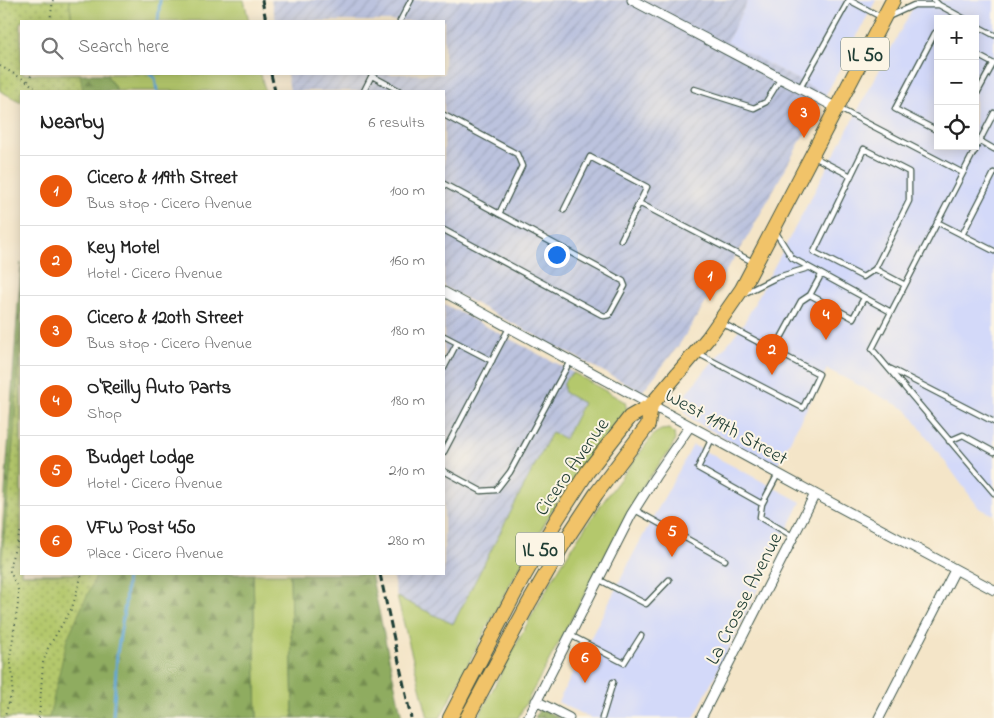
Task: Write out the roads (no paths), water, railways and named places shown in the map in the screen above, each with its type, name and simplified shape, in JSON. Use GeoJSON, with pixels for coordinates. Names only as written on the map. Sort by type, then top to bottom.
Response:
{"type":"FeatureCollection","features":[{"type":"Feature","properties":{"kind":"main road","name":"Cicero Avenue"},"geometry":{"type":"LineString","coordinates":[[452,715],[521,581],[557,519],[588,472],[630,417],[651,405],[720,322],[736,298],[774,230],[893,0]]}},
{"type":"Feature","properties":{"kind":"main road","name":"Cicero Avenue"},"geometry":{"type":"LineString","coordinates":[[467,718],[529,603],[565,542],[596,494],[648,426],[651,405]]}},
{"type":"Feature","properties":{"kind":"street"},"geometry":{"type":"LineString","coordinates":[[632,0],[837,108]]}},
{"type":"Feature","properties":{"kind":"street","name":"West 119th Street"},"geometry":{"type":"LineString","coordinates":[[445,293],[994,590]]}},
{"type":"Feature","properties":{"kind":"street"},"geometry":{"type":"LineString","coordinates":[[528,718],[634,510],[690,426]]}},
{"type":"Feature","properties":{"kind":"street","name":"La Crosse Avenue"},"geometry":{"type":"LineString","coordinates":[[701,718],[815,494]]}},
{"type":"Feature","properties":{"kind":"street"},"geometry":{"type":"LineString","coordinates":[[879,718],[955,570]]}},
{"type":"Feature","properties":{"kind":"street"},"geometry":{"type":"LineString","coordinates":[[536,702],[570,718]]}},
{"type":"Feature","properties":{"kind":"lane"},"geometry":{"type":"LineString","coordinates":[[401,20],[411,0]]}},
{"type":"Feature","properties":{"kind":"lane"},"geometry":{"type":"LineString","coordinates":[[800,88],[849,0],[884,18],[914,5],[939,4]]}},
{"type":"Feature","properties":{"kind":"lane"},"geometry":{"type":"LineString","coordinates":[[934,0],[958,15]]}},
{"type":"Feature","properties":{"kind":"lane"},"geometry":{"type":"LineString","coordinates":[[979,27],[994,35]]}},
{"type":"Feature","properties":{"kind":"lane"},"geometry":{"type":"LineString","coordinates":[[934,38],[895,109],[934,129]]}},
{"type":"Feature","properties":{"kind":"lane"},"geometry":{"type":"LineString","coordinates":[[979,56],[994,64],[979,90]]}},
{"type":"Feature","properties":{"kind":"lane"},"geometry":{"type":"LineString","coordinates":[[364,90],[372,75],[398,90]]}},
{"type":"Feature","properties":{"kind":"lane"},"geometry":{"type":"LineString","coordinates":[[694,89],[754,108],[766,102],[781,78]]}},
{"type":"Feature","properties":{"kind":"lane"},"geometry":{"type":"LineString","coordinates":[[837,108],[963,173]]}},
{"type":"Feature","properties":{"kind":"lane"},"geometry":{"type":"LineString","coordinates":[[994,113],[980,141],[994,149]]}},
{"type":"Feature","properties":{"kind":"lane"},"geometry":{"type":"LineString","coordinates":[[445,116],[517,154],[522,166],[499,214]]}},
{"type":"Feature","properties":{"kind":"lane"},"geometry":{"type":"LineString","coordinates":[[864,149],[909,172],[909,201],[875,269],[863,277],[814,252],[864,149]]}},
{"type":"Feature","properties":{"kind":"lane"},"geometry":{"type":"LineString","coordinates":[[975,150],[872,349],[994,493]]}},
{"type":"Feature","properties":{"kind":"lane"},"geometry":{"type":"LineString","coordinates":[[812,156],[851,176]]}},
{"type":"Feature","properties":{"kind":"lane"},"geometry":{"type":"LineString","coordinates":[[564,210],[590,157],[647,187],[621,240]]}},
{"type":"Feature","properties":{"kind":"lane"},"geometry":{"type":"LineString","coordinates":[[962,235],[994,173]]}},
{"type":"Feature","properties":{"kind":"lane"},"geometry":{"type":"LineString","coordinates":[[445,185],[623,281],[625,286],[609,315],[604,316],[445,231]]}},
{"type":"Feature","properties":{"kind":"lane"},"geometry":{"type":"LineString","coordinates":[[639,203],[756,263]]}},
{"type":"Feature","properties":{"kind":"lane"},"geometry":{"type":"LineString","coordinates":[[938,222],[994,251]]}},
{"type":"Feature","properties":{"kind":"lane"},"geometry":{"type":"LineString","coordinates":[[774,230],[792,258],[891,312]]}},
{"type":"Feature","properties":{"kind":"lane"},"geometry":{"type":"LineString","coordinates":[[736,298],[775,278],[808,268]]}},
{"type":"Feature","properties":{"kind":"lane"},"geometry":{"type":"LineString","coordinates":[[875,269],[905,285]]}},
{"type":"Feature","properties":{"kind":"lane"},"geometry":{"type":"LineString","coordinates":[[782,336],[801,301],[810,295],[821,275]]}},
{"type":"Feature","properties":{"kind":"lane"},"geometry":{"type":"LineString","coordinates":[[810,295],[853,318],[864,298]]}},
{"type":"Feature","properties":{"kind":"lane"},"geometry":{"type":"LineString","coordinates":[[696,352],[803,408],[819,374],[720,322]]}},
{"type":"Feature","properties":{"kind":"lane"},"geometry":{"type":"LineString","coordinates":[[445,450],[509,328]]}},
{"type":"Feature","properties":{"kind":"lane"},"geometry":{"type":"LineString","coordinates":[[445,337],[492,361]]}},
{"type":"Feature","properties":{"kind":"lane"},"geometry":{"type":"LineString","coordinates":[[445,366],[457,343]]}},
{"type":"Feature","properties":{"kind":"lane"},"geometry":{"type":"LineString","coordinates":[[445,472],[482,491],[496,490],[510,472],[570,361]]}},
{"type":"Feature","properties":{"kind":"lane"},"geometry":{"type":"LineString","coordinates":[[888,367],[994,422]]}},
{"type":"Feature","properties":{"kind":"lane"},"geometry":{"type":"LineString","coordinates":[[949,441],[963,435],[994,452]]}},
{"type":"Feature","properties":{"kind":"lane"},"geometry":{"type":"LineString","coordinates":[[712,438],[698,468],[762,504]]}},
{"type":"Feature","properties":{"kind":"lane"},"geometry":{"type":"LineString","coordinates":[[778,474],[762,504],[760,517],[794,537]]}},
{"type":"Feature","properties":{"kind":"lane"},"geometry":{"type":"LineString","coordinates":[[634,510],[725,560]]}},
{"type":"Feature","properties":{"kind":"lane"},"geometry":{"type":"LineString","coordinates":[[598,579],[646,604],[669,580]]}},
{"type":"Feature","properties":{"kind":"lane"},"geometry":{"type":"LineString","coordinates":[[570,635],[624,663],[641,636]]}},
{"type":"Feature","properties":{"kind":"lane"},"geometry":{"type":"LineString","coordinates":[[602,718],[613,682]]}},
{"type":"Feature","properties":{"kind":"waterway"},"geometry":{"type":"LineString","coordinates":[[158,20],[160,0]]}},
{"type":"Feature","properties":{"kind":"waterway"},"geometry":{"type":"LineString","coordinates":[[151,75],[155,78],[157,90]]}},
{"type":"Feature","properties":{"kind":"waterway"},"geometry":{"type":"LineString","coordinates":[[113,718],[117,654],[125,605],[127,575]]}},
{"type":"Feature","properties":{"kind":"railway"},"geometry":{"type":"LineString","coordinates":[[262,0],[266,20]]}},
{"type":"Feature","properties":{"kind":"railway"},"geometry":{"type":"LineString","coordinates":[[271,75],[275,90]]}},
{"type":"Feature","properties":{"kind":"railway"},"geometry":{"type":"LineString","coordinates":[[380,575],[411,718]]}},
{"type":"Feature","properties":{"kind":"place","name":"Cicero & 120th Street"},"geometry":{"type":"Point","coordinates":[804,138]}},
{"type":"Feature","properties":{"kind":"place","name":"Cicero & 119th Street"},"geometry":{"type":"Point","coordinates":[710,301]}},
{"type":"Feature","properties":{"kind":"place","name":"O'Reilly Auto Parts"},"geometry":{"type":"Point","coordinates":[826,340]}},
{"type":"Feature","properties":{"kind":"place","name":"Key Motel"},"geometry":{"type":"Point","coordinates":[772,375]}},
{"type":"Feature","properties":{"kind":"place","name":"Budget Lodge"},"geometry":{"type":"Point","coordinates":[672,557]}},
{"type":"Feature","properties":{"kind":"place","name":"VFW Post 450"},"geometry":{"type":"Point","coordinates":[585,683]}}]}
